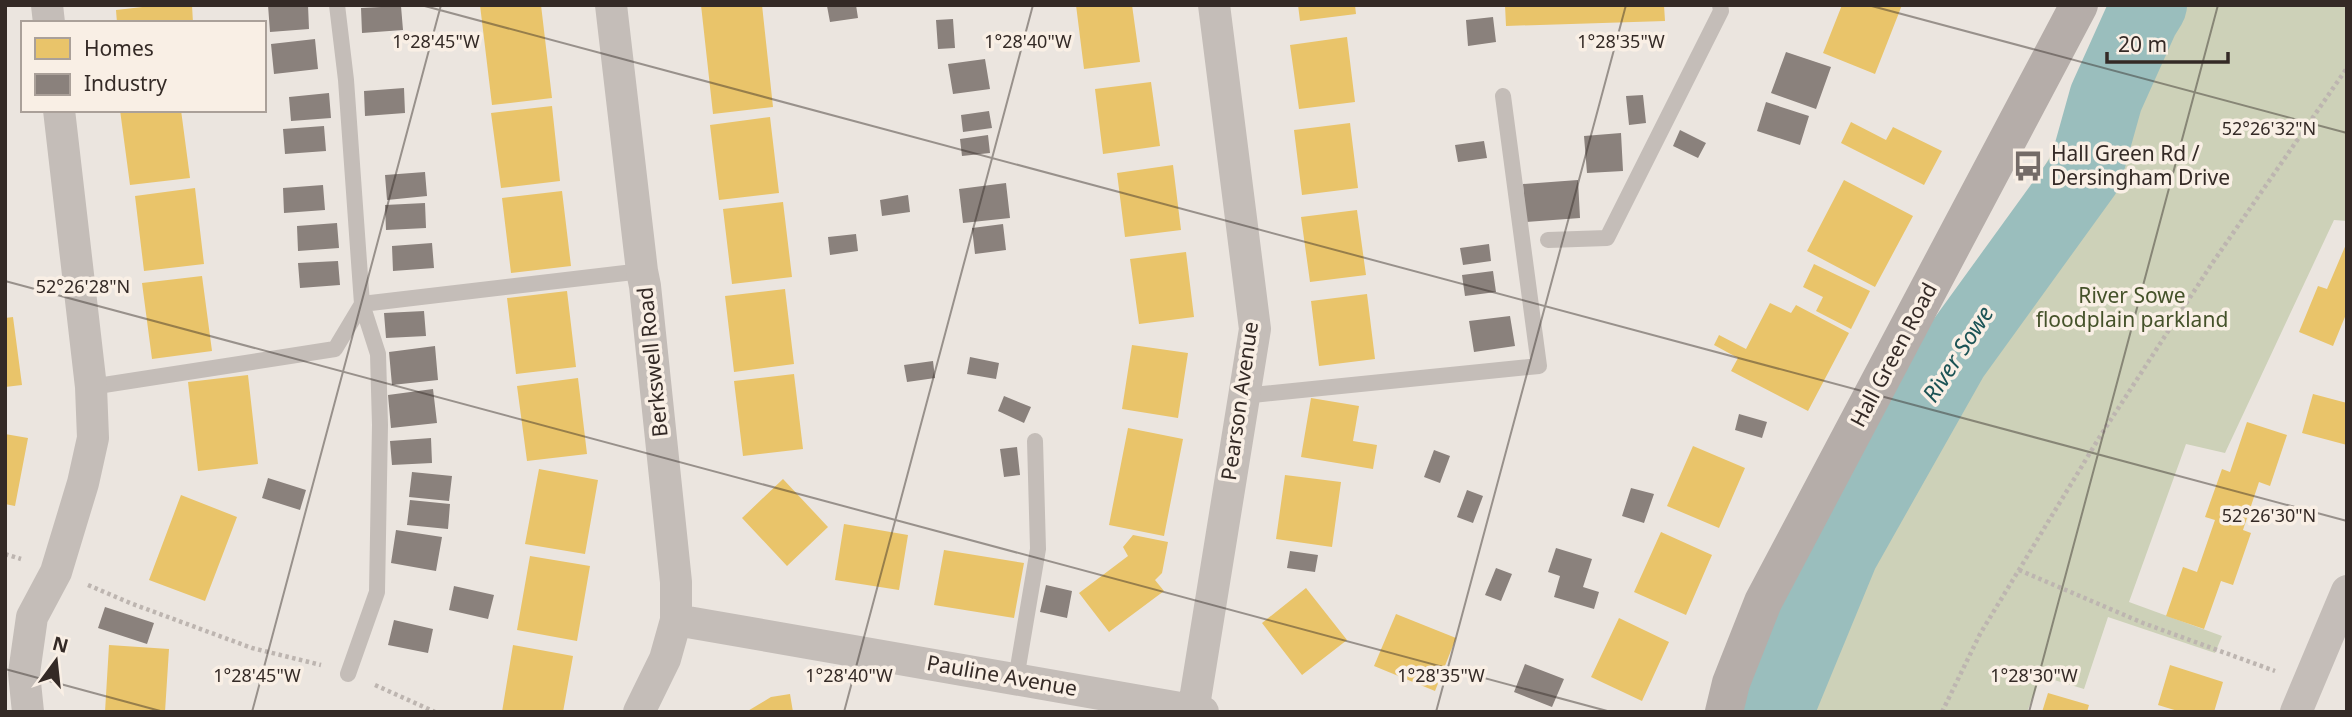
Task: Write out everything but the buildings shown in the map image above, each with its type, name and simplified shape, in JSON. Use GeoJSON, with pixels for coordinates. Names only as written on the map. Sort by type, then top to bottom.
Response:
{"type":"FeatureCollection","features":[{"type":"Feature","properties":{"kind":"main road","name":"Hall Green Road"},"geometry":{"type":"LineString","coordinates":[[1724,712],[1731,683],[1763,602],[2079,5]]}},
{"type":"Feature","properties":{"kind":"street","name":"Berkswell Road"},"geometry":{"type":"LineString","coordinates":[[611,5],[645,286],[676,582],[676,620],[665,659],[639,712]]}},
{"type":"Feature","properties":{"kind":"street","name":"Pearson Avenue"},"geometry":{"type":"LineString","coordinates":[[1196,711],[1255,329],[1214,5]]}},
{"type":"Feature","properties":{"kind":"street"},"geometry":{"type":"LineString","coordinates":[[28,712],[24,673],[32,617],[56,572],[83,483],[93,438],[90,387],[59,112]]}},
{"type":"Feature","properties":{"kind":"street"},"geometry":{"type":"LineString","coordinates":[[2296,712],[2347,591]]}},
{"type":"Feature","properties":{"kind":"street","name":"Pauline Avenue"},"geometry":{"type":"LineString","coordinates":[[676,620],[1196,711]]}},
{"type":"Feature","properties":{"kind":"lane"},"geometry":{"type":"LineString","coordinates":[[337,5],[346,80],[362,304],[378,354],[380,425],[377,592],[348,674]]}},
{"type":"Feature","properties":{"kind":"lane"},"geometry":{"type":"LineString","coordinates":[[1548,240],[1607,238],[1721,11],[1720,5]]}},
{"type":"Feature","properties":{"kind":"lane"},"geometry":{"type":"LineString","coordinates":[[1243,396],[1539,366],[1503,96]]}},
{"type":"Feature","properties":{"kind":"lane"},"geometry":{"type":"LineString","coordinates":[[362,304],[642,271]]}},
{"type":"Feature","properties":{"kind":"lane"},"geometry":{"type":"LineString","coordinates":[[90,387],[335,349],[362,304]]}},
{"type":"Feature","properties":{"kind":"lane"},"geometry":{"type":"LineString","coordinates":[[1016,679],[1038,549],[1035,441]]}},
{"type":"Feature","properties":{"kind":"path"},"geometry":{"type":"LineString","coordinates":[[1942,712],[1980,634],[2099,438],[2211,265],[2347,68]]}},
{"type":"Feature","properties":{"kind":"path"},"geometry":{"type":"LineString","coordinates":[[5,554],[252,648],[348,674],[435,712]]}},
{"type":"Feature","properties":{"kind":"path"},"geometry":{"type":"LineString","coordinates":[[2019,570],[2143,623],[2276,672],[2309,678]]}},
{"type":"Feature","properties":{"kind":"green space","name":"River Sowe floodplain parkland"},"geometry":{"type":"Polygon","coordinates":[[[2129,5],[2347,5],[2347,221],[2334,220],[2225,453],[2186,444],[2129,602],[2222,636],[2215,653],[2108,617],[2084,689],[2041,676],[2027,712],[1766,712],[1813,592],[1950,335],[2080,103],[2129,5]]]}},
{"type":"Feature","properties":{"kind":"waterway","name":"River Sowe"},"geometry":{"type":"LineString","coordinates":[[1776,712],[1842,552],[1952,357],[2085,173],[2106,98],[2150,5]]}},
{"type":"Feature","properties":{"kind":"place","name":"Hall Green Rd / Dersingham Drive"},"geometry":{"type":"Point","coordinates":[2028,166]}}]}
